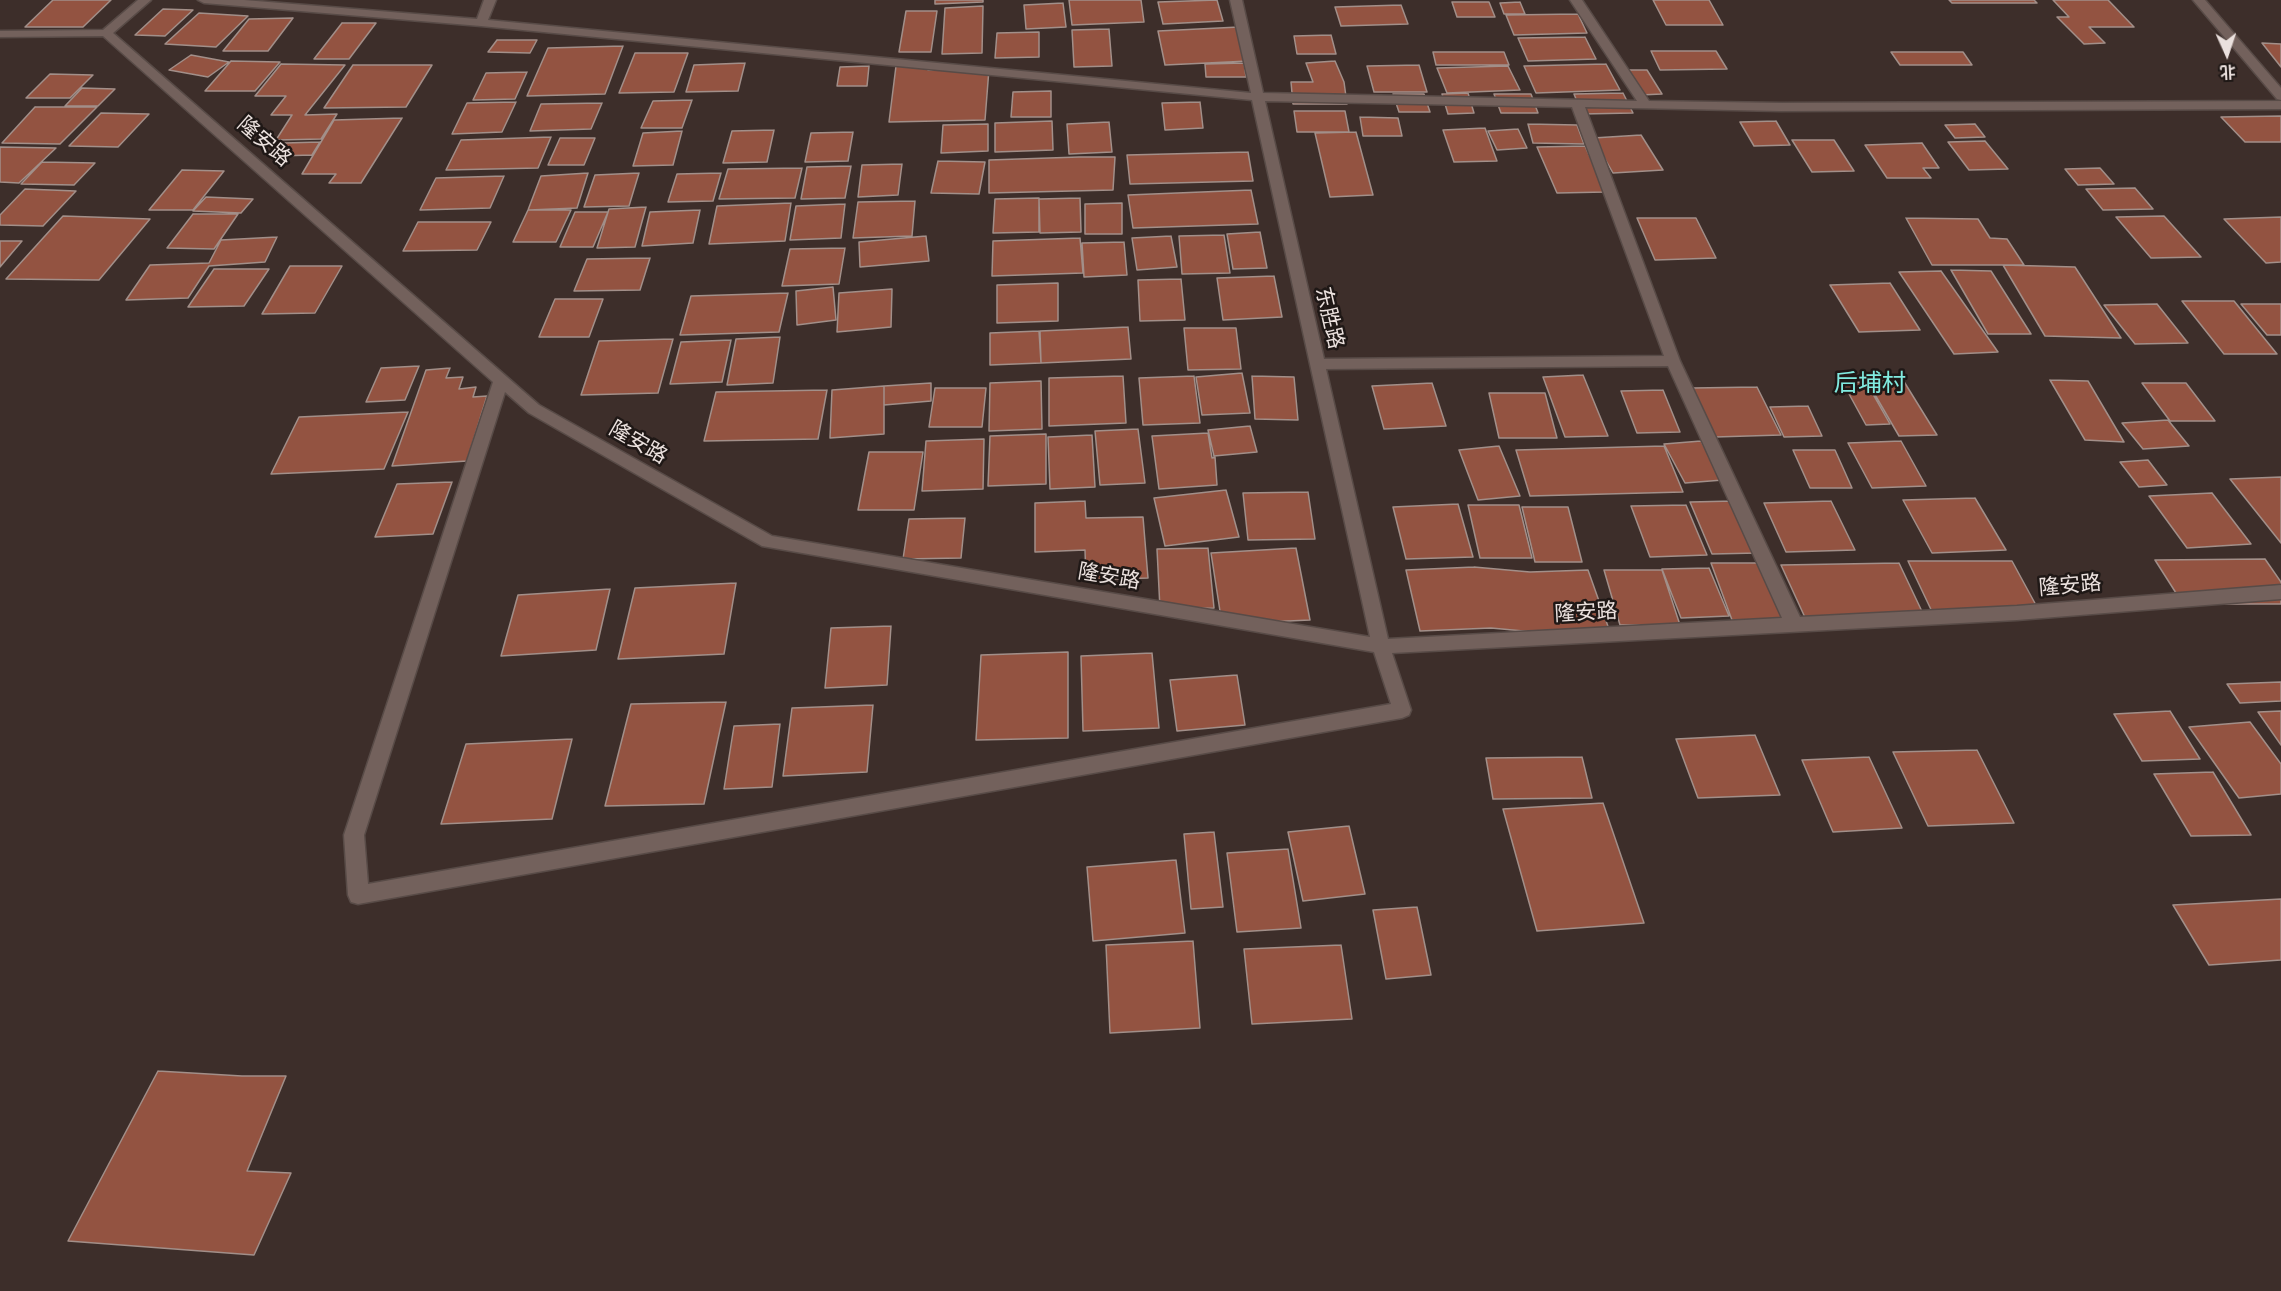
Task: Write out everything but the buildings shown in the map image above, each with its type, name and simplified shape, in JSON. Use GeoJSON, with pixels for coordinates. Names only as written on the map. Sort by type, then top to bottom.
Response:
{"type":"FeatureCollection","features":[{"type":"Feature","properties":{"kind":"street"},"geometry":{"type":"LineString","coordinates":[[0,34],[106,33],[145,0]]}},
{"type":"Feature","properties":{"kind":"street"},"geometry":{"type":"LineString","coordinates":[[204,0],[481,23],[1258,97],[1781,107],[2281,105]]}},
{"type":"Feature","properties":{"kind":"street"},"geometry":{"type":"LineString","coordinates":[[481,23],[490,0]]}},
{"type":"Feature","properties":{"kind":"street","name":"东胜路"},"geometry":{"type":"LineString","coordinates":[[501,381],[354,836],[358,895],[1401,710],[1381,646],[1236,0]]}},
{"type":"Feature","properties":{"kind":"street"},"geometry":{"type":"LineString","coordinates":[[1576,0],[1646,105]]}},
{"type":"Feature","properties":{"kind":"street"},"geometry":{"type":"LineString","coordinates":[[2199,0],[2281,96]]}},
{"type":"Feature","properties":{"kind":"street","name":"隆安路"},"geometry":{"type":"LineString","coordinates":[[106,33],[534,409],[768,542],[1381,646],[2017,613],[2281,592]]}},
{"type":"Feature","properties":{"kind":"street"},"geometry":{"type":"LineString","coordinates":[[1577,103],[1673,361],[1794,624]]}},
{"type":"Feature","properties":{"kind":"street"},"geometry":{"type":"LineString","coordinates":[[1318,364],[1673,361]]}},
{"type":"Feature","properties":{"kind":"district","name":"后埔村"},"geometry":{"type":"Point","coordinates":[1870,384]}}]}
